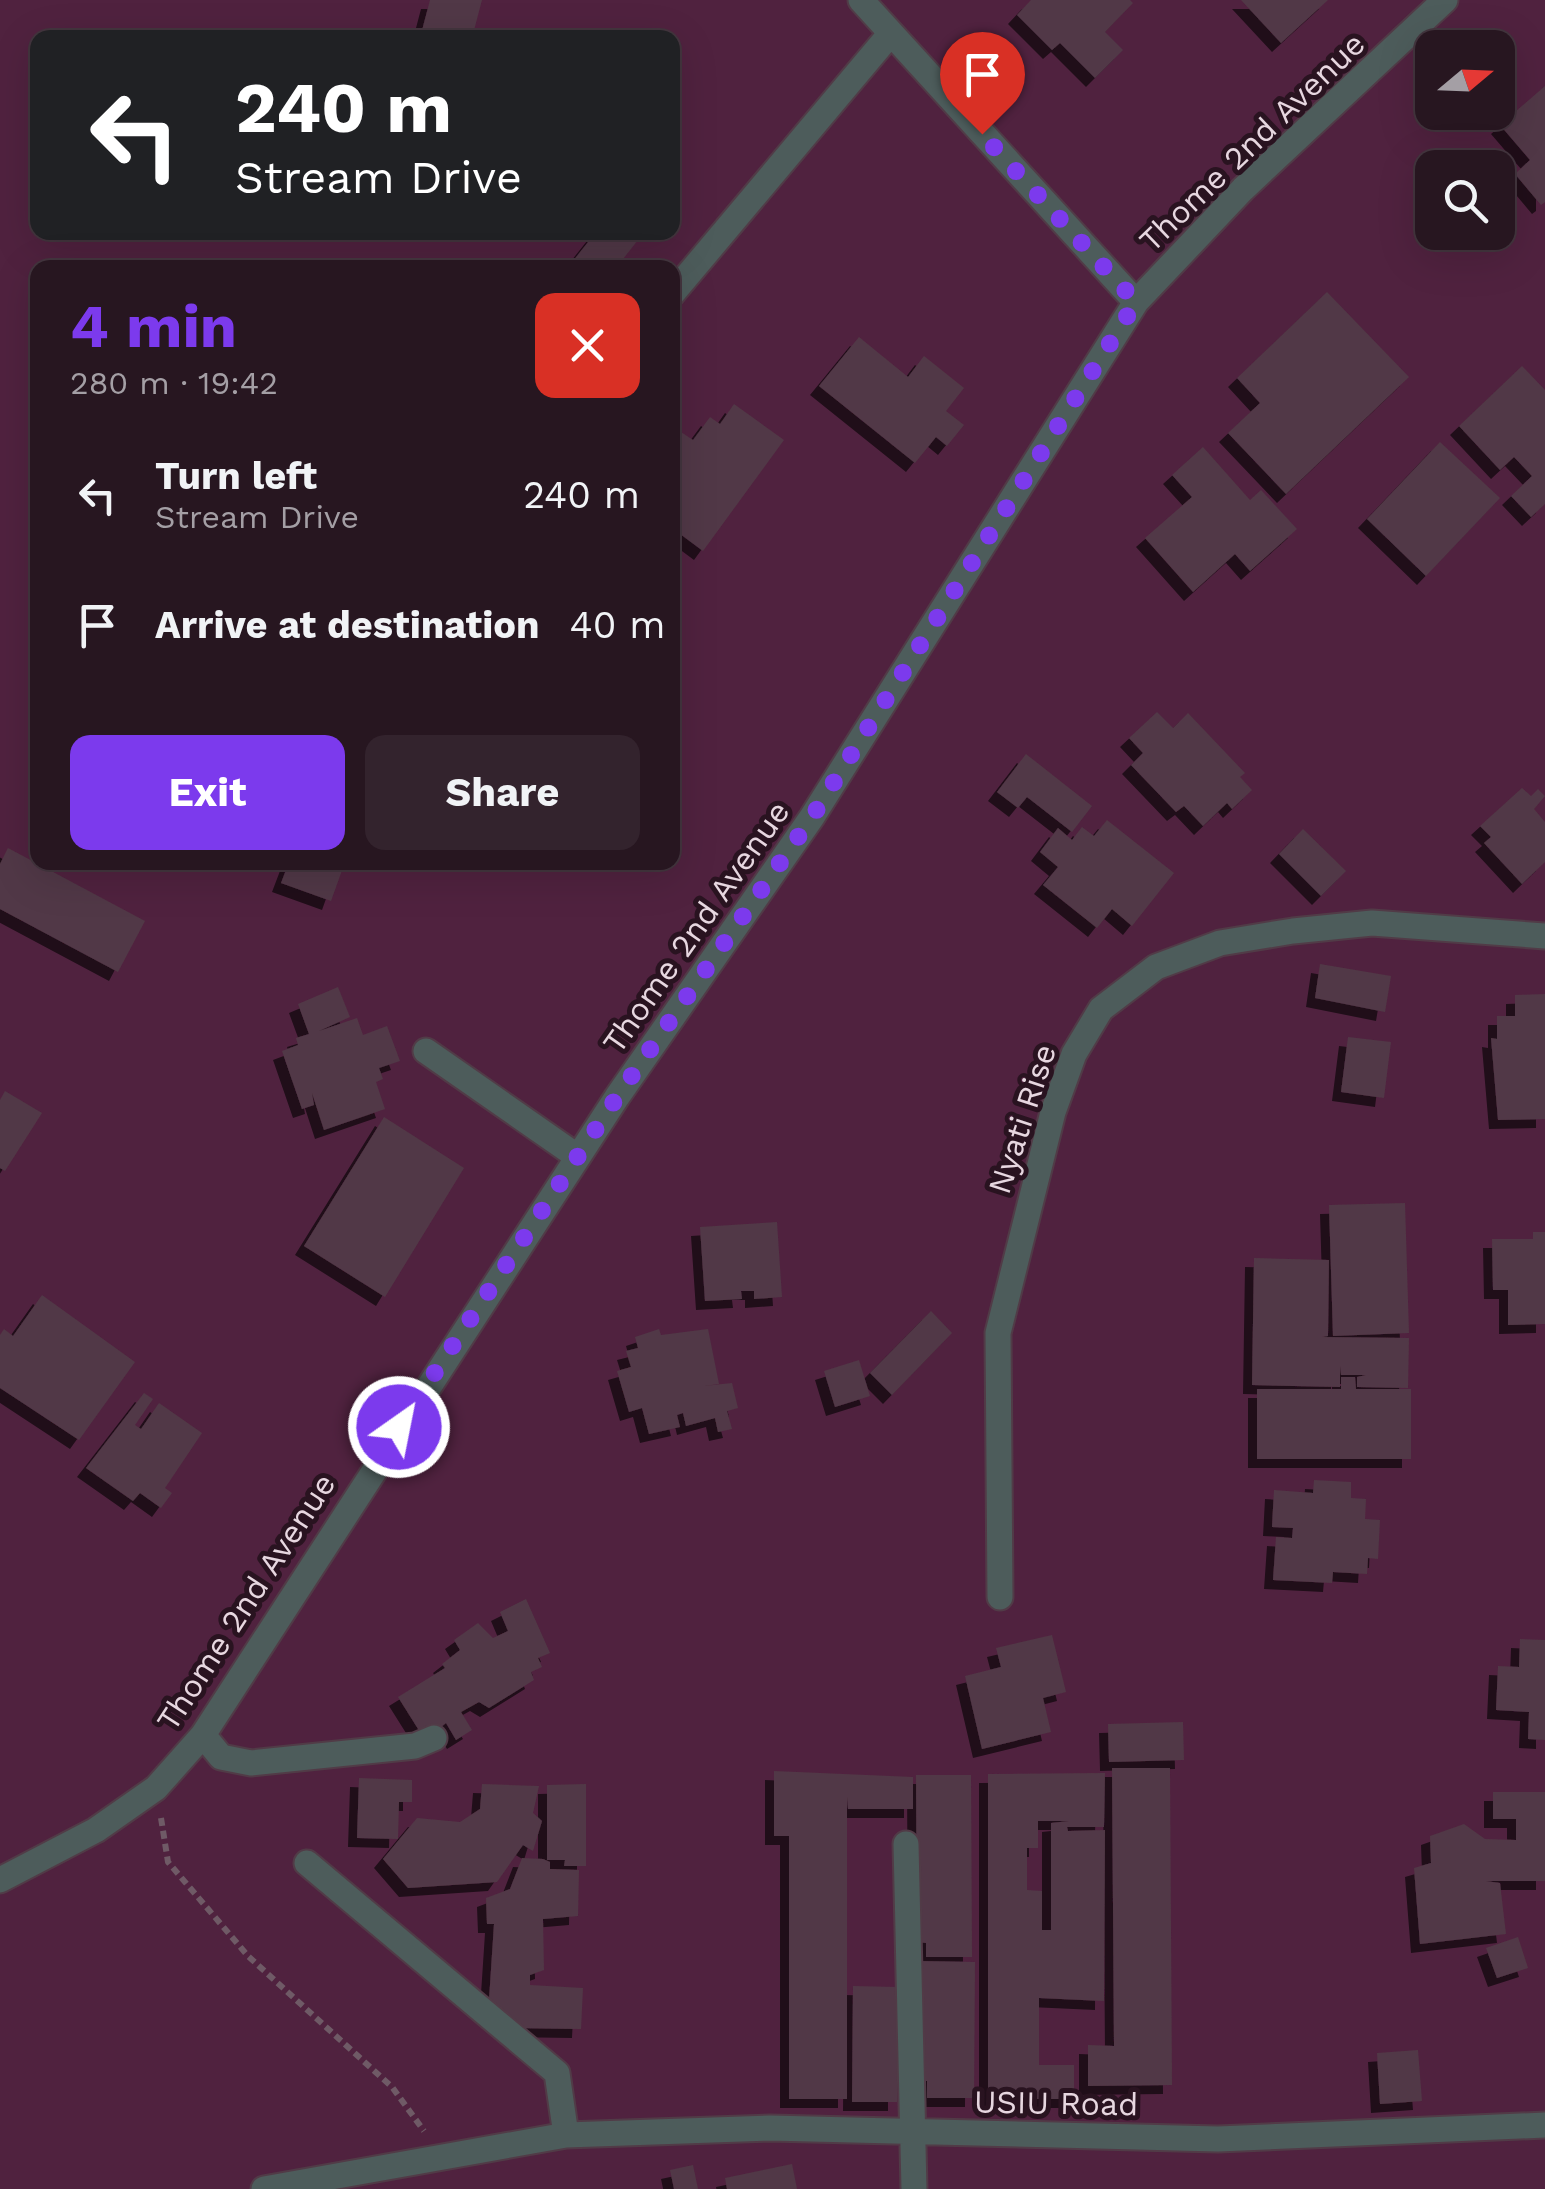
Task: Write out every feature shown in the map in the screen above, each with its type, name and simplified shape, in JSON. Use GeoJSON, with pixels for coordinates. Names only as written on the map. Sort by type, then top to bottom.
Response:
{"type":"FeatureCollection","features":[{"type":"Feature","properties":{"kind":"street"},"geometry":{"type":"LineString","coordinates":[[861,0],[1136,302]]}},
{"type":"Feature","properties":{"kind":"street","name":"Thome 2nd Avenue"},"geometry":{"type":"LineString","coordinates":[[0,1880],[96,1830],[156,1788],[203,1735],[578,1157],[812,817],[1136,302],[1243,189],[1446,0]]}},
{"type":"Feature","properties":{"kind":"street"},"geometry":{"type":"LineString","coordinates":[[680,285],[892,33]]}},
{"type":"Feature","properties":{"kind":"street","name":"Nyati Rise"},"geometry":{"type":"LineString","coordinates":[[1000,1597],[998,1333],[1053,1112],[1074,1054],[1101,1009],[1156,967],[1220,943],[1292,930],[1372,923],[1545,936]]}},
{"type":"Feature","properties":{"kind":"street"},"geometry":{"type":"LineString","coordinates":[[426,1051],[578,1157]]}},
{"type":"Feature","properties":{"kind":"street"},"geometry":{"type":"LineString","coordinates":[[203,1735],[221,1757],[251,1764],[415,1746],[434,1738]]}},
{"type":"Feature","properties":{"kind":"street"},"geometry":{"type":"LineString","coordinates":[[906,1844],[914,2189]]}},
{"type":"Feature","properties":{"kind":"street"},"geometry":{"type":"LineString","coordinates":[[307,1863],[557,2073],[566,2135]]}},
{"type":"Feature","properties":{"kind":"street","name":"USIU Road"},"geometry":{"type":"LineString","coordinates":[[264,2189],[566,2135],[770,2128],[1218,2139],[1545,2125]]}},
{"type":"Feature","properties":{"kind":"path"},"geometry":{"type":"LineString","coordinates":[[156,1788],[168,1862],[248,1956],[392,2087],[440,2156]]}},
{"type":"Feature","properties":{"kind":"shaded area"},"geometry":{"type":"Polygon","coordinates":[[[0,0],[1545,0],[1545,2189],[0,2189],[0,0]]]}},
{"type":"Feature","properties":{"kind":"building"},"geometry":{"type":"Polygon","coordinates":[[[430,0],[482,0],[474,30],[422,30],[430,0]]]}},
{"type":"Feature","properties":{"kind":"building"},"geometry":{"type":"Polygon","coordinates":[[[1031,0],[1130,0],[1133,3],[1105,32],[1123,50],[1095,78],[1060,43],[1052,50],[1017,15],[1031,0]]]}},
{"type":"Feature","properties":{"kind":"building"},"geometry":{"type":"Polygon","coordinates":[[[1241,0],[1328,0],[1281,43],[1241,0]]]}},
{"type":"Feature","properties":{"kind":"building"},"geometry":{"type":"Polygon","coordinates":[[[1545,86],[1545,202],[1541,205],[1515,174],[1530,160],[1504,130],[1515,130],[1515,112],[1545,86]]]}},
{"type":"Feature","properties":{"kind":"building"},"geometry":{"type":"Polygon","coordinates":[[[590,240],[638,240],[622,260],[574,260],[590,240]]]}},
{"type":"Feature","properties":{"kind":"building"},"geometry":{"type":"Polygon","coordinates":[[[1327,292],[1409,377],[1286,494],[1228,433],[1260,403],[1237,378],[1327,292]]]}},
{"type":"Feature","properties":{"kind":"building"},"geometry":{"type":"Polygon","coordinates":[[[859,337],[908,377],[924,356],[964,388],[946,411],[964,425],[947,446],[936,437],[915,463],[819,386],[859,337]]]}},
{"type":"Feature","properties":{"kind":"building"},"geometry":{"type":"Polygon","coordinates":[[[1522,366],[1545,390],[1545,504],[1531,517],[1511,496],[1532,476],[1514,457],[1500,470],[1459,426],[1522,366]]]}},
{"type":"Feature","properties":{"kind":"building"},"geometry":{"type":"Polygon","coordinates":[[[734,404],[784,440],[703,551],[680,534],[680,433],[693,440],[710,417],[720,424],[734,404]]]}},
{"type":"Feature","properties":{"kind":"building"},"geometry":{"type":"Polygon","coordinates":[[[1440,442],[1500,498],[1426,576],[1367,519],[1440,442]]]}},
{"type":"Feature","properties":{"kind":"building"},"geometry":{"type":"Polygon","coordinates":[[[1203,447],[1250,500],[1261,490],[1297,529],[1250,571],[1235,554],[1193,592],[1145,538],[1192,497],[1172,475],[1203,447]]]}},
{"type":"Feature","properties":{"kind":"building"},"geometry":{"type":"Polygon","coordinates":[[[1157,712],[1173,728],[1188,713],[1245,773],[1240,777],[1252,790],[1232,809],[1227,803],[1203,826],[1184,806],[1176,812],[1131,765],[1143,753],[1129,738],[1157,712]]]}},
{"type":"Feature","properties":{"kind":"building"},"geometry":{"type":"Polygon","coordinates":[[[1026,754],[1092,806],[1072,832],[1027,797],[1018,808],[997,792],[1026,754]]]}},
{"type":"Feature","properties":{"kind":"building"},"geometry":{"type":"Polygon","coordinates":[[[1522,788],[1531,796],[1538,789],[1545,796],[1534,809],[1545,822],[1545,862],[1522,884],[1484,843],[1491,837],[1480,826],[1522,788]]]}},
{"type":"Feature","properties":{"kind":"building"},"geometry":{"type":"Polygon","coordinates":[[[1107,820],[1174,873],[1132,926],[1112,909],[1097,928],[1043,885],[1058,867],[1040,852],[1058,828],[1072,840],[1082,827],[1094,836],[1107,820]]]}},
{"type":"Feature","properties":{"kind":"building"},"geometry":{"type":"Polygon","coordinates":[[[1303,829],[1346,871],[1321,896],[1279,854],[1303,829]]]}},
{"type":"Feature","properties":{"kind":"building"},"geometry":{"type":"Polygon","coordinates":[[[8,848],[30,860],[30,870],[49,870],[145,921],[118,972],[0,909],[0,864],[8,848]]]}},
{"type":"Feature","properties":{"kind":"building"},"geometry":{"type":"Polygon","coordinates":[[[286,870],[342,870],[331,901],[281,883],[286,870]]]}},
{"type":"Feature","properties":{"kind":"building"},"geometry":{"type":"Polygon","coordinates":[[[1320,964],[1391,976],[1385,1012],[1315,998],[1320,964]]]}},
{"type":"Feature","properties":{"kind":"building"},"geometry":{"type":"Polygon","coordinates":[[[338,987],[350,1017],[319,1031],[357,1018],[363,1035],[387,1026],[400,1061],[379,1068],[383,1079],[376,1082],[385,1109],[324,1130],[312,1093],[314,1105],[302,1109],[282,1051],[298,1045],[296,1038],[309,1034],[298,1004],[338,987]]]}},
{"type":"Feature","properties":{"kind":"building"},"geometry":{"type":"Polygon","coordinates":[[[1545,994],[1545,1119],[1498,1120],[1491,1038],[1497,1039],[1497,1016],[1515,1016],[1515,995],[1545,994]]]}},
{"type":"Feature","properties":{"kind":"building"},"geometry":{"type":"Polygon","coordinates":[[[1348,1037],[1391,1042],[1384,1098],[1341,1092],[1348,1037]]]}},
{"type":"Feature","properties":{"kind":"building"},"geometry":{"type":"Polygon","coordinates":[[[5,1091],[42,1113],[5,1171],[0,1168],[0,1100],[5,1091]]]}},
{"type":"Feature","properties":{"kind":"building"},"geometry":{"type":"Polygon","coordinates":[[[384,1117],[464,1168],[385,1297],[304,1246],[384,1117]]]}},
{"type":"Feature","properties":{"kind":"building"},"geometry":{"type":"Polygon","coordinates":[[[1405,1203],[1409,1333],[1333,1336],[1329,1205],[1405,1203]]]}},
{"type":"Feature","properties":{"kind":"building"},"geometry":{"type":"Polygon","coordinates":[[[777,1222],[782,1297],[754,1299],[754,1291],[741,1291],[742,1299],[705,1301],[700,1227],[777,1222]]]}},
{"type":"Feature","properties":{"kind":"building"},"geometry":{"type":"Polygon","coordinates":[[[1533,1232],[1545,1232],[1545,1324],[1508,1325],[1508,1290],[1493,1290],[1492,1239],[1533,1239],[1533,1232]]]}},
{"type":"Feature","properties":{"kind":"building"},"geometry":{"type":"Polygon","coordinates":[[[1254,1258],[1329,1260],[1328,1336],[1322,1337],[1409,1338],[1408,1388],[1357,1387],[1357,1377],[1366,1375],[1341,1375],[1340,1366],[1340,1387],[1252,1385],[1254,1258]]]}},
{"type":"Feature","properties":{"kind":"building"},"geometry":{"type":"Polygon","coordinates":[[[42,1295],[135,1362],[79,1440],[0,1388],[0,1335],[4,1329],[13,1336],[42,1295]]]}},
{"type":"Feature","properties":{"kind":"building"},"geometry":{"type":"Polygon","coordinates":[[[931,1311],[952,1333],[892,1395],[870,1373],[931,1311]]]}},
{"type":"Feature","properties":{"kind":"building"},"geometry":{"type":"Polygon","coordinates":[[[659,1329],[661,1335],[708,1329],[719,1384],[704,1386],[732,1383],[738,1408],[727,1411],[732,1429],[718,1432],[715,1418],[686,1426],[683,1413],[677,1415],[680,1427],[649,1434],[642,1408],[629,1412],[617,1371],[631,1367],[626,1351],[638,1348],[635,1337],[659,1329]]]}},
{"type":"Feature","properties":{"kind":"building"},"geometry":{"type":"Polygon","coordinates":[[[859,1360],[870,1396],[835,1407],[824,1371],[859,1360]]]}},
{"type":"Feature","properties":{"kind":"building"},"geometry":{"type":"Polygon","coordinates":[[[1341,1377],[1355,1377],[1356,1389],[1411,1389],[1411,1459],[1257,1459],[1257,1389],[1341,1389],[1341,1377]]]}},
{"type":"Feature","properties":{"kind":"building"},"geometry":{"type":"Polygon","coordinates":[[[144,1393],[153,1399],[135,1425],[141,1429],[159,1403],[202,1433],[165,1488],[172,1493],[161,1508],[140,1493],[133,1501],[86,1468],[144,1393]]]}},
{"type":"Feature","properties":{"kind":"building"},"geometry":{"type":"Polygon","coordinates":[[[1314,1480],[1351,1482],[1351,1498],[1366,1499],[1365,1519],[1380,1520],[1378,1559],[1368,1558],[1367,1574],[1333,1572],[1332,1583],[1273,1580],[1276,1537],[1292,1538],[1293,1528],[1272,1527],[1274,1490],[1313,1493],[1314,1480]]]}},
{"type":"Feature","properties":{"kind":"building"},"geometry":{"type":"Polygon","coordinates":[[[526,1599],[550,1653],[538,1658],[542,1667],[531,1672],[534,1680],[489,1708],[479,1702],[461,1712],[472,1730],[456,1740],[446,1723],[425,1740],[398,1697],[445,1668],[442,1664],[460,1650],[454,1640],[478,1623],[493,1638],[508,1631],[500,1612],[526,1599]]]}},
{"type":"Feature","properties":{"kind":"building"},"geometry":{"type":"Polygon","coordinates":[[[1052,1635],[1066,1692],[1043,1698],[1051,1732],[982,1749],[965,1676],[1001,1667],[996,1648],[1052,1635]]]}},
{"type":"Feature","properties":{"kind":"building"},"geometry":{"type":"Polygon","coordinates":[[[1520,1639],[1545,1640],[1545,1740],[1528,1739],[1529,1712],[1496,1710],[1498,1666],[1519,1667],[1520,1639]]]}},
{"type":"Feature","properties":{"kind":"building"},"geometry":{"type":"Polygon","coordinates":[[[1183,1722],[1184,1760],[1109,1762],[1108,1724],[1183,1722]]]}},
{"type":"Feature","properties":{"kind":"building"},"geometry":{"type":"Polygon","coordinates":[[[1112,1768],[1170,1768],[1172,2085],[1088,2086],[1088,2045],[1114,2046],[1112,1768]]]}},
{"type":"Feature","properties":{"kind":"building"},"geometry":{"type":"Polygon","coordinates":[[[774,1771],[913,1777],[913,1809],[848,1809],[847,1797],[847,2099],[789,2099],[789,1836],[774,1836],[774,1771]]]}},
{"type":"Feature","properties":{"kind":"building"},"geometry":{"type":"Polygon","coordinates":[[[1105,1773],[1104,1827],[1067,1827],[1068,1831],[1105,1830],[1104,2001],[1039,1998],[1039,2065],[1074,2065],[1074,2099],[988,2099],[988,1774],[1105,1773]],[[1038,1821],[1038,1848],[1027,1848],[1027,1890],[1042,1891],[1042,1930],[1051,1930],[1051,1823],[1069,1821],[1038,1821]]]}},
{"type":"Feature","properties":{"kind":"building"},"geometry":{"type":"Polygon","coordinates":[[[916,1775],[971,1775],[972,1957],[926,1957],[926,1943],[917,1942],[916,1775]]]}},
{"type":"Feature","properties":{"kind":"building"},"geometry":{"type":"Polygon","coordinates":[[[359,1778],[412,1780],[412,1802],[399,1802],[398,1839],[357,1838],[359,1778]]]}},
{"type":"Feature","properties":{"kind":"building"},"geometry":{"type":"Polygon","coordinates":[[[482,1784],[539,1786],[533,1813],[542,1821],[533,1851],[523,1845],[497,1882],[408,1888],[383,1859],[417,1818],[460,1822],[480,1809],[482,1784]]]}},
{"type":"Feature","properties":{"kind":"building"},"geometry":{"type":"Polygon","coordinates":[[[586,1784],[586,1866],[564,1866],[565,1860],[547,1860],[547,1785],[586,1784]]]}},
{"type":"Feature","properties":{"kind":"building"},"geometry":{"type":"Polygon","coordinates":[[[1493,1792],[1545,1792],[1545,1881],[1486,1881],[1500,1883],[1506,1934],[1420,1944],[1414,1868],[1431,1863],[1430,1836],[1464,1824],[1485,1839],[1516,1840],[1516,1819],[1493,1819],[1493,1792]]]}},
{"type":"Feature","properties":{"kind":"building"},"geometry":{"type":"Polygon","coordinates":[[[522,1858],[543,1859],[550,1862],[550,1869],[579,1870],[578,1916],[543,1919],[544,1970],[530,1975],[530,1985],[583,1988],[581,2029],[514,2028],[489,2000],[494,1924],[487,1924],[486,1898],[510,1889],[522,1858]]]}},
{"type":"Feature","properties":{"kind":"building"},"geometry":{"type":"Polygon","coordinates":[[[1518,1937],[1528,1968],[1497,1978],[1486,1948],[1518,1937]]]}},
{"type":"Feature","properties":{"kind":"building"},"geometry":{"type":"Polygon","coordinates":[[[920,1961],[975,1962],[974,2098],[927,2098],[927,2081],[920,2081],[920,1961]]]}},
{"type":"Feature","properties":{"kind":"building"},"geometry":{"type":"Polygon","coordinates":[[[853,1986],[897,1987],[897,2102],[852,2102],[853,1986]]]}},
{"type":"Feature","properties":{"kind":"building"},"geometry":{"type":"Polygon","coordinates":[[[1418,2050],[1422,2101],[1380,2104],[1377,2053],[1418,2050]]]}},
{"type":"Feature","properties":{"kind":"building"},"geometry":{"type":"Polygon","coordinates":[[[792,2164],[797,2189],[727,2189],[725,2178],[792,2164]]]}},
{"type":"Feature","properties":{"kind":"building"},"geometry":{"type":"Polygon","coordinates":[[[693,2165],[698,2189],[674,2189],[670,2170],[693,2165]]]}},
{"type":"Feature","properties":{"kind":"route"},"geometry":{"type":"LineString","coordinates":[[399,1427],[617,1097],[812,817],[984,550],[1136,302],[982,134]]}}]}
